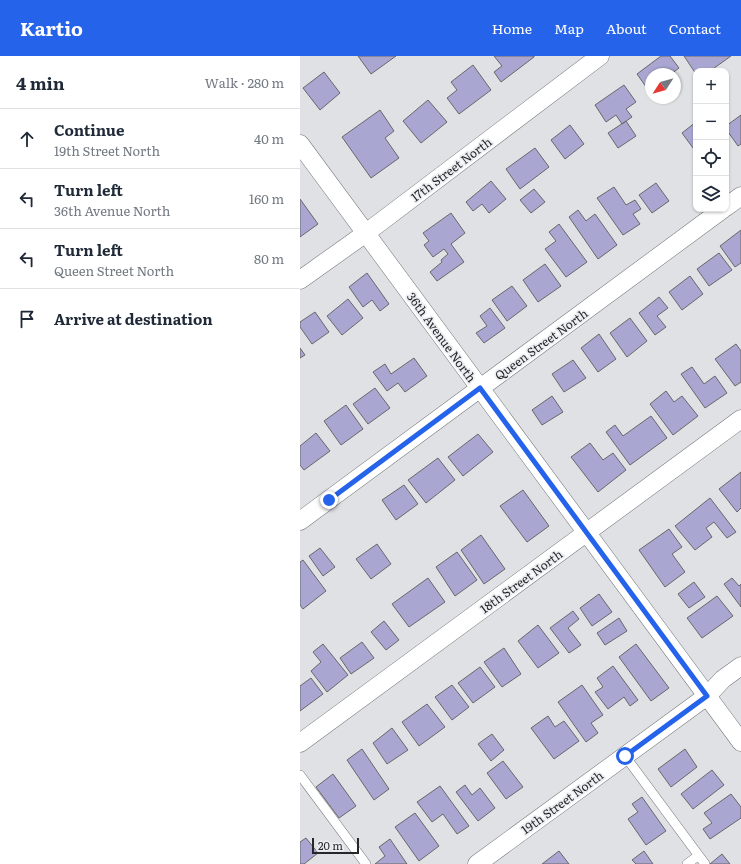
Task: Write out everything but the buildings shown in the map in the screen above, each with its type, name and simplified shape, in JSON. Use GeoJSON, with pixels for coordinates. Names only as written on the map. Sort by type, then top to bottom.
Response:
{"type":"FeatureCollection","features":[{"type":"Feature","properties":{"kind":"street","name":"17th Street North"},"geometry":{"type":"LineString","coordinates":[[300,280],[366,233],[600,56]]}},
{"type":"Feature","properties":{"kind":"street","name":"36th Avenue North"},"geometry":{"type":"LineString","coordinates":[[300,144],[741,742]]}},
{"type":"Feature","properties":{"kind":"street"},"geometry":{"type":"LineString","coordinates":[[729,205],[741,196]]}},
{"type":"Feature","properties":{"kind":"street","name":"Queen Street North"},"geometry":{"type":"LineString","coordinates":[[300,521],[719,212]]}},
{"type":"Feature","properties":{"kind":"street","name":"18th Street North"},"geometry":{"type":"LineString","coordinates":[[300,743],[741,419]]}},
{"type":"Feature","properties":{"kind":"street","name":"19th Street North"},"geometry":{"type":"LineString","coordinates":[[477,864],[707,696],[723,679],[741,666]]}},
{"type":"Feature","properties":{"kind":"lane"},"geometry":{"type":"LineString","coordinates":[[625,756],[705,864]]}},
{"type":"Feature","properties":{"kind":"lane"},"geometry":{"type":"LineString","coordinates":[[300,775],[366,864]]}},
{"type":"Feature","properties":{"kind":"lane"},"geometry":{"type":"LineString","coordinates":[[687,864],[698,856]]}},
{"type":"Feature","properties":{"kind":"route"},"geometry":{"type":"LineString","coordinates":[[329,500],[480,388],[707,696],[625,756]]}}]}
